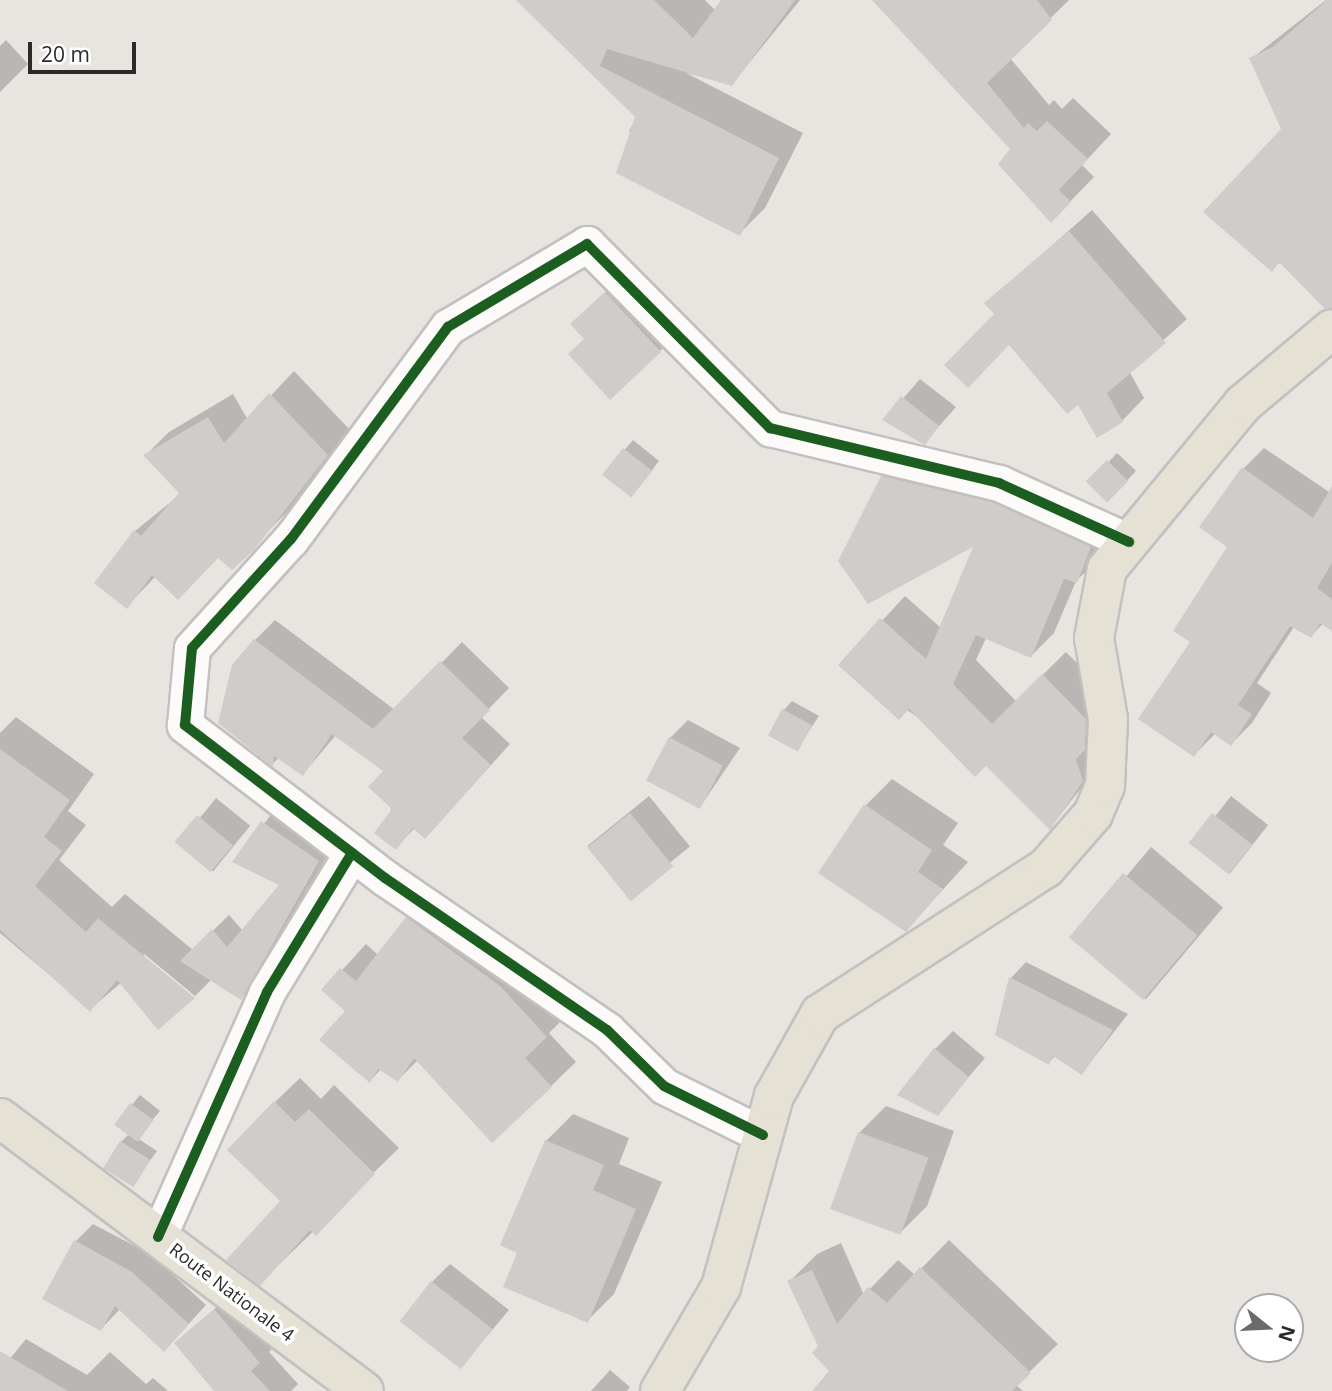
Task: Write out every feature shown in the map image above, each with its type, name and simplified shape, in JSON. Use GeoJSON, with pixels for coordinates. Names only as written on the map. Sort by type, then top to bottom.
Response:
{"type":"FeatureCollection","features":[{"type":"Feature","properties":{"kind":"main road"},"geometry":{"type":"LineString","coordinates":[[660,1391],[721,1287],[774,1096],[820,1014],[1046,868],[1093,814],[1105,786],[1108,719],[1094,638],[1107,569],[1242,404],[1332,329]]}},
{"type":"Feature","properties":{"kind":"main road","name":"Route Nationale 4"},"geometry":{"type":"LineString","coordinates":[[0,1118],[364,1391]]}},
{"type":"Feature","properties":{"kind":"street"},"geometry":{"type":"LineString","coordinates":[[763,1135],[664,1086],[607,1030],[352,853],[186,726],[192,648],[290,539],[448,327],[587,244],[770,428],[999,483],[1129,542]]}},
{"type":"Feature","properties":{"kind":"street"},"geometry":{"type":"LineString","coordinates":[[158,1237],[267,992],[352,853]]}},
{"type":"Feature","properties":{"kind":"building"},"geometry":{"type":"Polygon","coordinates":[[[516,0],[654,0],[693,38],[721,0],[795,0],[732,86],[607,49],[600,66],[779,158],[740,236],[616,173],[635,117],[516,0]]]}},
{"type":"Feature","properties":{"kind":"building"},"geometry":{"type":"Polygon","coordinates":[[[872,0],[1037,0],[1052,20],[987,83],[1024,128],[1028,123],[1037,131],[1047,121],[1088,159],[1059,190],[1071,202],[1051,223],[998,164],[1010,149],[872,0]]]}},
{"type":"Feature","properties":{"kind":"building"},"geometry":{"type":"Polygon","coordinates":[[[1327,0],[1332,0],[1332,308],[1325,309],[1279,262],[1272,272],[1203,212],[1281,129],[1249,58],[1273,47],[1327,0]]]}},
{"type":"Feature","properties":{"kind":"building"},"geometry":{"type":"Polygon","coordinates":[[[1069,231],[1166,343],[1107,393],[1123,422],[1097,438],[1078,405],[1067,414],[1009,345],[968,388],[944,365],[994,314],[984,303],[1069,231]]]}},
{"type":"Feature","properties":{"kind":"building"},"geometry":{"type":"Polygon","coordinates":[[[605,292],[661,352],[610,400],[568,354],[584,339],[570,324],[605,292]]]}},
{"type":"Feature","properties":{"kind":"building"},"geometry":{"type":"Polygon","coordinates":[[[269,393],[328,455],[254,550],[232,570],[218,558],[178,600],[152,575],[127,609],[94,583],[134,530],[141,536],[179,493],[143,455],[208,417],[224,443],[269,393]]]}},
{"type":"Feature","properties":{"kind":"building"},"geometry":{"type":"Polygon","coordinates":[[[901,396],[939,426],[925,445],[882,420],[901,396]]]}},
{"type":"Feature","properties":{"kind":"building"},"geometry":{"type":"Polygon","coordinates":[[[623,448],[652,471],[631,498],[602,475],[623,448]]]}},
{"type":"Feature","properties":{"kind":"building"},"geometry":{"type":"Polygon","coordinates":[[[1107,460],[1128,481],[1107,502],[1086,481],[1107,460]]]}},
{"type":"Feature","properties":{"kind":"building"},"geometry":{"type":"Polygon","coordinates":[[[1242,467],[1313,518],[1332,486],[1332,563],[1317,588],[1332,599],[1332,631],[1320,623],[1311,638],[1290,626],[1238,705],[1252,714],[1231,746],[1211,732],[1194,757],[1138,719],[1190,642],[1173,631],[1227,547],[1199,527],[1242,467]]]}},
{"type":"Feature","properties":{"kind":"building"},"geometry":{"type":"Polygon","coordinates":[[[881,476],[992,502],[1091,547],[1077,583],[1064,579],[1031,658],[976,635],[953,684],[992,724],[1042,674],[1086,719],[1085,750],[1076,759],[1083,781],[1050,830],[986,766],[975,777],[909,709],[899,720],[838,665],[880,618],[926,659],[973,547],[868,604],[838,561],[881,476]]]}},
{"type":"Feature","properties":{"kind":"building"},"geometry":{"type":"Polygon","coordinates":[[[254,639],[373,729],[440,661],[490,710],[462,738],[491,765],[425,839],[413,828],[396,850],[374,833],[392,809],[368,787],[383,771],[332,734],[303,776],[274,756],[273,767],[218,723],[232,665],[254,639]]]}},
{"type":"Feature","properties":{"kind":"building"},"geometry":{"type":"Polygon","coordinates":[[[782,709],[812,725],[798,751],[768,735],[782,709]]]}},
{"type":"Feature","properties":{"kind":"building"},"geometry":{"type":"Polygon","coordinates":[[[669,737],[723,766],[700,809],[646,780],[669,737]]]}},
{"type":"Feature","properties":{"kind":"building"},"geometry":{"type":"Polygon","coordinates":[[[0,749],[70,800],[44,837],[62,851],[35,886],[86,932],[98,918],[195,998],[158,1030],[117,980],[90,1012],[0,930],[0,749]]]}},
{"type":"Feature","properties":{"kind":"building"},"geometry":{"type":"Polygon","coordinates":[[[864,804],[932,850],[918,872],[943,889],[906,932],[818,873],[864,804]]]}},
{"type":"Feature","properties":{"kind":"building"},"geometry":{"type":"Polygon","coordinates":[[[630,813],[673,867],[631,901],[587,848],[630,813]]]}},
{"type":"Feature","properties":{"kind":"building"},"geometry":{"type":"Polygon","coordinates":[[[1212,813],[1252,844],[1229,874],[1189,843],[1212,813]]]}},
{"type":"Feature","properties":{"kind":"building"},"geometry":{"type":"Polygon","coordinates":[[[197,815],[233,845],[211,872],[175,842],[197,815]]]}},
{"type":"Feature","properties":{"kind":"building"},"geometry":{"type":"Polygon","coordinates":[[[261,821],[319,861],[241,1000],[180,961],[212,929],[227,947],[279,885],[232,862],[261,821]]]}},
{"type":"Feature","properties":{"kind":"building"},"geometry":{"type":"Polygon","coordinates":[[[1123,873],[1197,935],[1143,1000],[1069,937],[1123,873]]]}},
{"type":"Feature","properties":{"kind":"building"},"geometry":{"type":"Polygon","coordinates":[[[406,917],[500,986],[547,1037],[525,1058],[552,1087],[492,1143],[414,1058],[398,1082],[378,1069],[370,1083],[319,1040],[345,1011],[321,990],[340,968],[356,981],[406,917]]]}},
{"type":"Feature","properties":{"kind":"building"},"geometry":{"type":"Polygon","coordinates":[[[1009,977],[1113,1030],[1082,1075],[1053,1056],[1049,1065],[995,1035],[1009,977]]]}},
{"type":"Feature","properties":{"kind":"building"},"geometry":{"type":"Polygon","coordinates":[[[934,1048],[969,1077],[938,1116],[897,1095],[934,1048]]]}},
{"type":"Feature","properties":{"kind":"building"},"geometry":{"type":"Polygon","coordinates":[[[274,1101],[295,1122],[309,1109],[375,1174],[316,1236],[310,1230],[260,1286],[226,1260],[280,1201],[227,1150],[274,1101]]]}},
{"type":"Feature","properties":{"kind":"building"},"geometry":{"type":"Polygon","coordinates":[[[130,1103],[153,1120],[138,1142],[114,1125],[130,1103]]]}},
{"type":"Feature","properties":{"kind":"building"},"geometry":{"type":"Polygon","coordinates":[[[858,1132],[928,1158],[900,1235],[830,1209],[858,1132]]]}},
{"type":"Feature","properties":{"kind":"building"},"geometry":{"type":"Polygon","coordinates":[[[545,1140],[604,1165],[593,1190],[636,1209],[588,1323],[503,1287],[517,1253],[500,1245],[545,1140]]]}},
{"type":"Feature","properties":{"kind":"building"},"geometry":{"type":"Polygon","coordinates":[[[120,1141],[151,1160],[134,1187],[103,1168],[120,1141]]]}},
{"type":"Feature","properties":{"kind":"building"},"geometry":{"type":"Polygon","coordinates":[[[74,1240],[132,1272],[189,1324],[164,1352],[115,1306],[101,1331],[42,1299],[74,1240]]]}},
{"type":"Feature","properties":{"kind":"building"},"geometry":{"type":"Polygon","coordinates":[[[920,1267],[1031,1373],[1012,1391],[812,1391],[829,1371],[812,1353],[818,1346],[787,1281],[812,1270],[837,1324],[868,1287],[887,1303],[920,1267]]]}},
{"type":"Feature","properties":{"kind":"building"},"geometry":{"type":"Polygon","coordinates":[[[431,1281],[492,1329],[461,1369],[400,1321],[431,1281]]]}},
{"type":"Feature","properties":{"kind":"building"},"geometry":{"type":"Polygon","coordinates":[[[214,1309],[260,1363],[251,1371],[270,1391],[214,1391],[174,1343],[214,1309]]]}},
{"type":"Feature","properties":{"kind":"building"},"geometry":{"type":"Polygon","coordinates":[[[0,1351],[68,1391],[0,1391],[0,1351]]]}},
{"type":"Feature","properties":{"kind":"cycle path"},"geometry":{"type":"LineString","coordinates":[[763,1135],[664,1086],[607,1030],[385,878],[185,725],[192,648],[291,539],[448,327],[587,244],[770,428],[999,483],[1129,542]]}},
{"type":"Feature","properties":{"kind":"cycle path"},"geometry":{"type":"LineString","coordinates":[[158,1237],[267,992],[352,853]]}}]}
